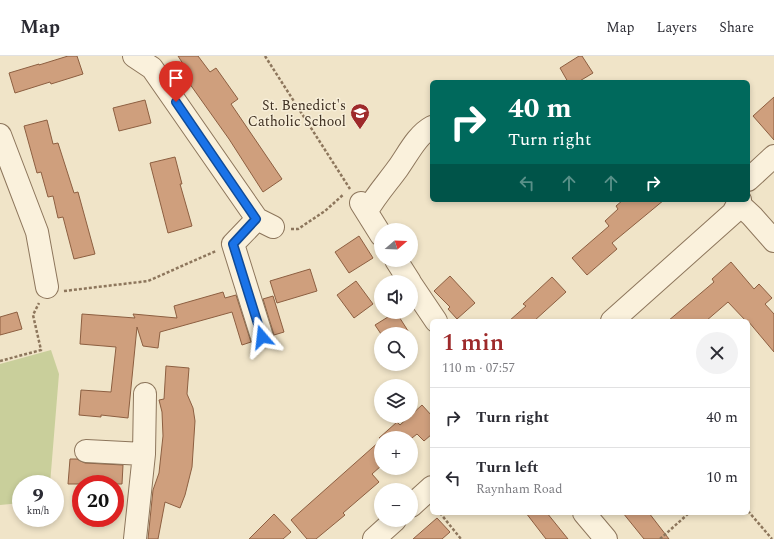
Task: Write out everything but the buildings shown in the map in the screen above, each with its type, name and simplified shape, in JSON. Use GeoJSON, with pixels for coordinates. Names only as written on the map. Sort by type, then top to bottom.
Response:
{"type":"FeatureCollection","features":[{"type":"Feature","properties":{"kind":"street"},"geometry":{"type":"LineString","coordinates":[[134,56],[152,68],[265,223],[233,244],[262,337]]}},
{"type":"Feature","properties":{"kind":"street"},"geometry":{"type":"LineString","coordinates":[[374,223],[364,207],[397,170],[418,139],[430,128]]}},
{"type":"Feature","properties":{"kind":"street"},"geometry":{"type":"LineString","coordinates":[[0,135],[37,232],[47,288]]}},
{"type":"Feature","properties":{"kind":"street"},"geometry":{"type":"LineString","coordinates":[[750,178],[774,156]]}},
{"type":"Feature","properties":{"kind":"street"},"geometry":{"type":"LineString","coordinates":[[614,319],[733,212],[740,202],[774,241]]}},
{"type":"Feature","properties":{"kind":"street"},"geometry":{"type":"LineString","coordinates":[[418,295],[435,319]]}},
{"type":"Feature","properties":{"kind":"street"},"geometry":{"type":"LineString","coordinates":[[135,539],[144,454],[145,394]]}},
{"type":"Feature","properties":{"kind":"street"},"geometry":{"type":"LineString","coordinates":[[86,450],[144,454]]}},
{"type":"Feature","properties":{"kind":"street"},"geometry":{"type":"LineString","coordinates":[[418,500],[430,489]]}},
{"type":"Feature","properties":{"kind":"street"},"geometry":{"type":"LineString","coordinates":[[586,515],[606,539]]}},
{"type":"Feature","properties":{"kind":"street"},"geometry":{"type":"LineString","coordinates":[[374,539],[387,527]]}},
{"type":"Feature","properties":{"kind":"path"},"geometry":{"type":"LineString","coordinates":[[265,56],[350,188],[325,211],[298,230],[265,223]]}},
{"type":"Feature","properties":{"kind":"path"},"geometry":{"type":"LineString","coordinates":[[0,361],[41,350],[33,315],[47,288],[64,291],[148,281],[233,244]]}},
{"type":"Feature","properties":{"kind":"path"},"geometry":{"type":"LineString","coordinates":[[750,513],[772,539]]}},
{"type":"Feature","properties":{"kind":"path"},"geometry":{"type":"LineString","coordinates":[[442,515],[461,539]]}},
{"type":"Feature","properties":{"kind":"path"},"geometry":{"type":"LineString","coordinates":[[660,539],[687,515]]}},
{"type":"Feature","properties":{"kind":"green space"},"geometry":{"type":"Polygon","coordinates":[[[51,350],[59,374],[51,475],[12,475],[12,504],[0,505],[0,364],[51,350]]]}},
{"type":"Feature","properties":{"kind":"place","name":"St. Benedict's Catholic School"},"geometry":{"type":"Point","coordinates":[360,130]}},
{"type":"Feature","properties":{"kind":"route"},"geometry":{"type":"LineString","coordinates":[[176,102],[256,219],[233,244],[262,337]]}}]}
